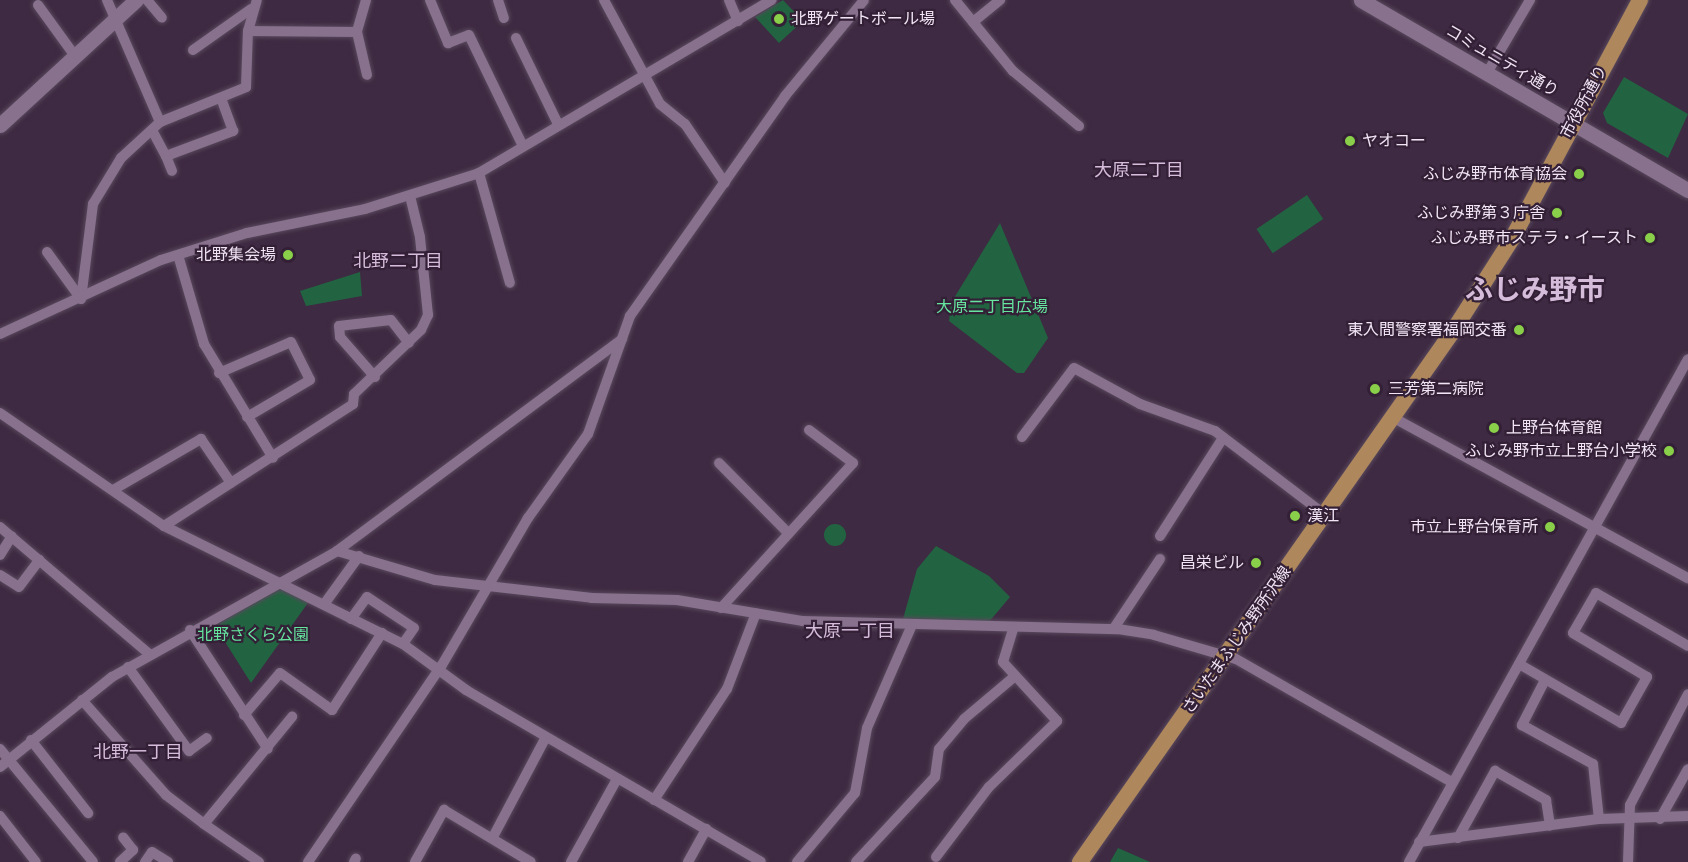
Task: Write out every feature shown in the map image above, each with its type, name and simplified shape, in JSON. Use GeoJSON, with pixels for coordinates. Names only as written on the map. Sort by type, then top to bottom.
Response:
{"type":"FeatureCollection","features":[{"type":"Feature","properties":{"kind":"main road","name":"市役所通り"},"geometry":{"type":"LineString","coordinates":[[1394,418],[1513,237],[1640,0]]}},
{"type":"Feature","properties":{"kind":"main road","name":"さいたまふじみ野所沢線"},"geometry":{"type":"LineString","coordinates":[[1080,862],[1394,418]]}},
{"type":"Feature","properties":{"kind":"street"},"geometry":{"type":"LineString","coordinates":[[107,0],[172,171]]}},
{"type":"Feature","properties":{"kind":"street"},"geometry":{"type":"LineString","coordinates":[[0,125],[136,0]]}},
{"type":"Feature","properties":{"kind":"street"},"geometry":{"type":"LineString","coordinates":[[147,0],[162,18]]}},
{"type":"Feature","properties":{"kind":"street"},"geometry":{"type":"LineString","coordinates":[[366,0],[357,32],[367,75]]}},
{"type":"Feature","properties":{"kind":"street"},"geometry":{"type":"LineString","coordinates":[[430,0],[448,43],[469,35],[522,144]]}},
{"type":"Feature","properties":{"kind":"street"},"geometry":{"type":"LineString","coordinates":[[498,0],[504,18]]}},
{"type":"Feature","properties":{"kind":"street"},"geometry":{"type":"LineString","coordinates":[[604,0],[644,78],[725,183]]}},
{"type":"Feature","properties":{"kind":"street"},"geometry":{"type":"LineString","coordinates":[[729,0],[738,21]]}},
{"type":"Feature","properties":{"kind":"street"},"geometry":{"type":"LineString","coordinates":[[0,334],[81,299],[137,269],[177,255],[410,196],[479,173],[522,144],[644,78],[772,0]]}},
{"type":"Feature","properties":{"kind":"street"},"geometry":{"type":"LineString","coordinates":[[308,862],[492,586],[528,518],[588,434],[630,316],[828,38],[864,0]]}},
{"type":"Feature","properties":{"kind":"street"},"geometry":{"type":"LineString","coordinates":[[955,0],[1012,71],[1024,75],[1079,126]]}},
{"type":"Feature","properties":{"kind":"street"},"geometry":{"type":"LineString","coordinates":[[973,22],[1000,0]]}},
{"type":"Feature","properties":{"kind":"street","name":"コミュニティ通り"},"geometry":{"type":"LineString","coordinates":[[1361,0],[1688,190]]}},
{"type":"Feature","properties":{"kind":"street"},"geometry":{"type":"LineString","coordinates":[[1487,74],[1530,0]]}},
{"type":"Feature","properties":{"kind":"street"},"geometry":{"type":"LineString","coordinates":[[81,299],[93,204],[121,158],[156,126],[246,87],[248,31],[254,4]]}},
{"type":"Feature","properties":{"kind":"street"},"geometry":{"type":"LineString","coordinates":[[193,50],[254,4]]}},
{"type":"Feature","properties":{"kind":"street"},"geometry":{"type":"LineString","coordinates":[[38,5],[75,56]]}},
{"type":"Feature","properties":{"kind":"street"},"geometry":{"type":"LineString","coordinates":[[248,31],[357,32]]}},
{"type":"Feature","properties":{"kind":"street"},"geometry":{"type":"LineString","coordinates":[[516,38],[558,124]]}},
{"type":"Feature","properties":{"kind":"street"},"geometry":{"type":"LineString","coordinates":[[166,156],[233,131],[221,98]]}},
{"type":"Feature","properties":{"kind":"street"},"geometry":{"type":"LineString","coordinates":[[479,173],[510,283]]}},
{"type":"Feature","properties":{"kind":"street"},"geometry":{"type":"LineString","coordinates":[[164,526],[273,458],[353,404],[354,394],[375,377],[409,343],[428,315],[420,237],[410,196]]}},
{"type":"Feature","properties":{"kind":"street"},"geometry":{"type":"LineString","coordinates":[[48,252],[81,299]]}},
{"type":"Feature","properties":{"kind":"street"},"geometry":{"type":"LineString","coordinates":[[177,255],[204,344],[219,373],[273,458]]}},
{"type":"Feature","properties":{"kind":"street"},"geometry":{"type":"LineString","coordinates":[[375,377],[340,337],[339,326],[391,320],[409,343]]}},
{"type":"Feature","properties":{"kind":"street"},"geometry":{"type":"LineString","coordinates":[[0,767],[82,700],[128,667],[190,630],[338,551],[622,339]]}},
{"type":"Feature","properties":{"kind":"street"},"geometry":{"type":"LineString","coordinates":[[219,373],[291,342],[310,380],[248,417]]}},
{"type":"Feature","properties":{"kind":"street"},"geometry":{"type":"LineString","coordinates":[[1409,862],[1688,359]]}},
{"type":"Feature","properties":{"kind":"street"},"geometry":{"type":"LineString","coordinates":[[1022,438],[1074,368],[1115,393],[1222,438],[1324,514]]}},
{"type":"Feature","properties":{"kind":"street"},"geometry":{"type":"LineString","coordinates":[[0,413],[164,526],[282,581],[351,619],[403,644],[438,669],[546,737],[761,862]]}},
{"type":"Feature","properties":{"kind":"street"},"geometry":{"type":"LineString","coordinates":[[1394,418],[1688,578]]}},
{"type":"Feature","properties":{"kind":"street"},"geometry":{"type":"LineString","coordinates":[[721,608],[853,463],[809,430]]}},
{"type":"Feature","properties":{"kind":"street"},"geometry":{"type":"LineString","coordinates":[[1160,536],[1222,438]]}},
{"type":"Feature","properties":{"kind":"street"},"geometry":{"type":"LineString","coordinates":[[113,490],[201,439],[231,483]]}},
{"type":"Feature","properties":{"kind":"street"},"geometry":{"type":"LineString","coordinates":[[719,464],[788,533]]}},
{"type":"Feature","properties":{"kind":"street"},"geometry":{"type":"LineString","coordinates":[[0,527],[149,654]]}},
{"type":"Feature","properties":{"kind":"street"},"geometry":{"type":"LineString","coordinates":[[0,555],[12,536]]}},
{"type":"Feature","properties":{"kind":"street"},"geometry":{"type":"LineString","coordinates":[[338,551],[435,580],[756,613],[912,625],[1013,629],[1114,628],[1226,657],[1452,782]]}},
{"type":"Feature","properties":{"kind":"street"},"geometry":{"type":"LineString","coordinates":[[325,603],[359,556]]}},
{"type":"Feature","properties":{"kind":"street"},"geometry":{"type":"LineString","coordinates":[[1114,628],[1160,559]]}},
{"type":"Feature","properties":{"kind":"street"},"geometry":{"type":"LineString","coordinates":[[0,574],[19,587],[39,560]]}},
{"type":"Feature","properties":{"kind":"street"},"geometry":{"type":"LineString","coordinates":[[1518,664],[1621,723],[1647,677],[1573,633],[1596,593],[1688,646]]}},
{"type":"Feature","properties":{"kind":"street"},"geometry":{"type":"LineString","coordinates":[[351,619],[367,597],[414,628],[403,644]]}},
{"type":"Feature","properties":{"kind":"street"},"geometry":{"type":"LineString","coordinates":[[654,800],[727,689],[756,613]]}},
{"type":"Feature","properties":{"kind":"street"},"geometry":{"type":"LineString","coordinates":[[797,862],[855,793],[867,728],[912,625]]}},
{"type":"Feature","properties":{"kind":"street"},"geometry":{"type":"LineString","coordinates":[[936,857],[989,787],[1057,721],[1001,659],[1013,629]]}},
{"type":"Feature","properties":{"kind":"street"},"geometry":{"type":"LineString","coordinates":[[190,630],[268,749]]}},
{"type":"Feature","properties":{"kind":"street"},"geometry":{"type":"LineString","coordinates":[[244,715],[280,673],[332,710],[382,633]]}},
{"type":"Feature","properties":{"kind":"street"},"geometry":{"type":"LineString","coordinates":[[128,667],[189,751],[207,738]]}},
{"type":"Feature","properties":{"kind":"street"},"geometry":{"type":"LineString","coordinates":[[856,862],[935,777],[939,750],[964,719],[1015,676]]}},
{"type":"Feature","properties":{"kind":"street"},"geometry":{"type":"LineString","coordinates":[[1545,680],[1522,725],[1593,764],[1599,819]]}},
{"type":"Feature","properties":{"kind":"street"},"geometry":{"type":"LineString","coordinates":[[1628,862],[1627,819],[1635,791],[1688,694]]}},
{"type":"Feature","properties":{"kind":"street"},"geometry":{"type":"LineString","coordinates":[[82,700],[166,795],[259,862]]}},
{"type":"Feature","properties":{"kind":"street"},"geometry":{"type":"LineString","coordinates":[[204,824],[292,717]]}},
{"type":"Feature","properties":{"kind":"street"},"geometry":{"type":"LineString","coordinates":[[493,837],[546,737]]}},
{"type":"Feature","properties":{"kind":"street"},"geometry":{"type":"LineString","coordinates":[[31,740],[88,813]]}},
{"type":"Feature","properties":{"kind":"street"},"geometry":{"type":"LineString","coordinates":[[0,749],[11,758],[93,862]]}},
{"type":"Feature","properties":{"kind":"street"},"geometry":{"type":"LineString","coordinates":[[1660,819],[1688,769]]}},
{"type":"Feature","properties":{"kind":"street"},"geometry":{"type":"LineString","coordinates":[[1458,838],[1494,771],[1546,800],[1550,826]]}},
{"type":"Feature","properties":{"kind":"street"},"geometry":{"type":"LineString","coordinates":[[571,862],[617,779]]}},
{"type":"Feature","properties":{"kind":"street"},"geometry":{"type":"LineString","coordinates":[[415,862],[444,810],[493,837],[531,862]]}},
{"type":"Feature","properties":{"kind":"street"},"geometry":{"type":"LineString","coordinates":[[0,816],[36,862]]}},
{"type":"Feature","properties":{"kind":"street"},"geometry":{"type":"LineString","coordinates":[[1419,842],[1599,819],[1660,819],[1688,816]]}},
{"type":"Feature","properties":{"kind":"street"},"geometry":{"type":"LineString","coordinates":[[687,862],[706,829]]}},
{"type":"Feature","properties":{"kind":"street"},"geometry":{"type":"LineString","coordinates":[[120,862],[133,850],[123,837]]}},
{"type":"Feature","properties":{"kind":"street"},"geometry":{"type":"LineString","coordinates":[[145,862],[152,852],[168,862]]}},
{"type":"Feature","properties":{"kind":"green space","name":"北野ゲートボール場"},"geometry":{"type":"Polygon","coordinates":[[[783,0],[803,21],[779,43],[755,17],[783,0]]]}},
{"type":"Feature","properties":{"kind":"green space"},"geometry":{"type":"Polygon","coordinates":[[[1624,77],[1688,114],[1668,158],[1607,123],[1603,113],[1624,77]]]}},
{"type":"Feature","properties":{"kind":"green space"},"geometry":{"type":"Polygon","coordinates":[[[1307,195],[1323,219],[1273,253],[1256,229],[1307,195]]]}},
{"type":"Feature","properties":{"kind":"green space","name":"大原二丁目広場"},"geometry":{"type":"Polygon","coordinates":[[[1000,223],[1048,338],[1024,373],[1017,373],[949,321],[951,303],[1000,223]]]}},
{"type":"Feature","properties":{"kind":"green space"},"geometry":{"type":"Polygon","coordinates":[[[360,272],[362,296],[306,306],[300,291],[360,272]]]}},
{"type":"Feature","properties":{"kind":"green space"},"geometry":{"type":"Polygon","coordinates":[[[835,524],[845,531],[846,535],[839,545],[835,546],[825,539],[824,535],[831,525],[835,524]]]}},
{"type":"Feature","properties":{"kind":"green space"},"geometry":{"type":"Polygon","coordinates":[[[936,546],[989,576],[1010,597],[988,623],[903,619],[917,569],[936,546]]]}},
{"type":"Feature","properties":{"kind":"green space","name":"北野さくら公園"},"geometry":{"type":"Polygon","coordinates":[[[282,586],[310,600],[251,683],[215,626],[282,586]]]}},
{"type":"Feature","properties":{"kind":"green space"},"geometry":{"type":"Polygon","coordinates":[[[1118,848],[1150,862],[1110,862],[1118,848]]]}},
{"type":"Feature","properties":{"kind":"place","name":"北野ゲートボール場"},"geometry":{"type":"Point","coordinates":[779,19]}},
{"type":"Feature","properties":{"kind":"place","name":"ヤオコー"},"geometry":{"type":"Point","coordinates":[1350,141]}},
{"type":"Feature","properties":{"kind":"place","name":"ふじみ野市体育協会"},"geometry":{"type":"Point","coordinates":[1579,174]}},
{"type":"Feature","properties":{"kind":"place","name":"ふじみ野第３庁舎"},"geometry":{"type":"Point","coordinates":[1557,213]}},
{"type":"Feature","properties":{"kind":"place","name":"ふじみ野市ステラ・イースト"},"geometry":{"type":"Point","coordinates":[1650,238]}},
{"type":"Feature","properties":{"kind":"place","name":"北野集会場"},"geometry":{"type":"Point","coordinates":[288,255]}},
{"type":"Feature","properties":{"kind":"place","name":"東入間警察署福岡交番"},"geometry":{"type":"Point","coordinates":[1519,330]}},
{"type":"Feature","properties":{"kind":"place","name":"三芳第二病院"},"geometry":{"type":"Point","coordinates":[1375,389]}},
{"type":"Feature","properties":{"kind":"place","name":"上野台体育館"},"geometry":{"type":"Point","coordinates":[1494,428]}},
{"type":"Feature","properties":{"kind":"place","name":"ふじみ野市立上野台小学校"},"geometry":{"type":"Point","coordinates":[1669,451]}},
{"type":"Feature","properties":{"kind":"place","name":"漢江"},"geometry":{"type":"Point","coordinates":[1295,516]}},
{"type":"Feature","properties":{"kind":"place","name":"市立上野台保育所"},"geometry":{"type":"Point","coordinates":[1550,527]}},
{"type":"Feature","properties":{"kind":"place","name":"昌栄ビル"},"geometry":{"type":"Point","coordinates":[1256,563]}},
{"type":"Feature","properties":{"kind":"district","name":"大原二丁目"},"geometry":{"type":"Point","coordinates":[1139,170]}},
{"type":"Feature","properties":{"kind":"district","name":"北野二丁目"},"geometry":{"type":"Point","coordinates":[398,261]}},
{"type":"Feature","properties":{"kind":"district","name":"ふじみ野市"},"geometry":{"type":"Point","coordinates":[1535,289]}},
{"type":"Feature","properties":{"kind":"district","name":"大原一丁目"},"geometry":{"type":"Point","coordinates":[850,631]}},
{"type":"Feature","properties":{"kind":"district","name":"北野一丁目"},"geometry":{"type":"Point","coordinates":[138,752]}}]}
